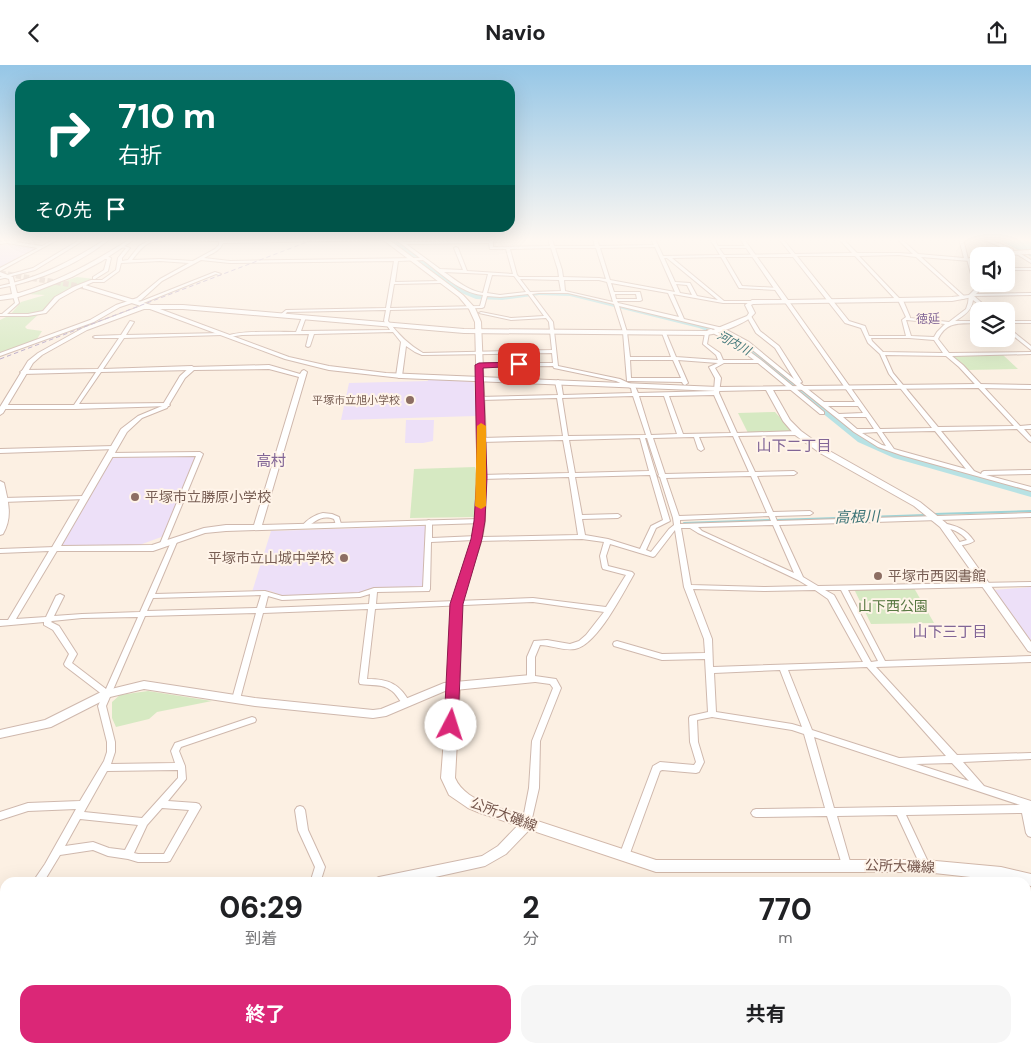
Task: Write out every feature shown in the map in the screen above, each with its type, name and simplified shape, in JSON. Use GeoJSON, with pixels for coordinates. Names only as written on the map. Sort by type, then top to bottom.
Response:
{"type":"FeatureCollection","features":[{"type":"Feature","properties":{"kind":"main road","name":"公所大磯線"},"geometry":{"type":"LineString","coordinates":[[445,285],[461,296],[478,314],[482,440],[480,521],[477,539],[457,603],[454,686],[448,764],[448,778],[454,791],[472,804],[656,866],[925,866],[1001,873],[1018,877]]}},
{"type":"Feature","properties":{"kind":"street"},"geometry":{"type":"LineString","coordinates":[[0,287],[13,285]]}},
{"type":"Feature","properties":{"kind":"street"},"geometry":{"type":"LineString","coordinates":[[1,315],[16,303],[14,285]]}},
{"type":"Feature","properties":{"kind":"street"},"geometry":{"type":"LineString","coordinates":[[0,298],[16,296],[49,285]]}},
{"type":"Feature","properties":{"kind":"street"},"geometry":{"type":"LineString","coordinates":[[1,315],[28,315],[44,312],[57,298],[82,285]]}},
{"type":"Feature","properties":{"kind":"street"},"geometry":{"type":"LineString","coordinates":[[136,302],[156,285]]}},
{"type":"Feature","properties":{"kind":"street"},"geometry":{"type":"LineString","coordinates":[[0,355],[92,321],[118,306],[136,302],[183,285]]}},
{"type":"Feature","properties":{"kind":"street"},"geometry":{"type":"LineString","coordinates":[[393,285],[386,321],[404,341],[422,353],[554,351]]}},
{"type":"Feature","properties":{"kind":"street"},"geometry":{"type":"LineString","coordinates":[[460,285],[484,297],[504,300],[564,291],[718,331],[759,361],[822,413]]}},
{"type":"Feature","properties":{"kind":"street"},"geometry":{"type":"LineString","coordinates":[[487,285],[482,307],[478,314],[511,319],[548,317]]}},
{"type":"Feature","properties":{"kind":"street"},"geometry":{"type":"LineString","coordinates":[[524,285],[548,317],[553,329],[556,367],[618,380],[631,385],[635,394],[653,473],[667,521],[653,527],[642,551]]}},
{"type":"Feature","properties":{"kind":"street"},"geometry":{"type":"LineString","coordinates":[[563,285],[564,291]]}},
{"type":"Feature","properties":{"kind":"street"},"geometry":{"type":"LineString","coordinates":[[610,285],[626,332],[630,381],[683,380]]}},
{"type":"Feature","properties":{"kind":"street"},"geometry":{"type":"LineString","coordinates":[[632,285],[723,302],[963,298],[1031,294]]}},
{"type":"Feature","properties":{"kind":"street"},"geometry":{"type":"LineString","coordinates":[[674,285],[678,294]]}},
{"type":"Feature","properties":{"kind":"street"},"geometry":{"type":"LineString","coordinates":[[690,285],[695,297]]}},
{"type":"Feature","properties":{"kind":"street"},"geometry":{"type":"LineString","coordinates":[[702,285],[723,302]]}},
{"type":"Feature","properties":{"kind":"street"},"geometry":{"type":"LineString","coordinates":[[740,285],[741,287],[777,289]]}},
{"type":"Feature","properties":{"kind":"street"},"geometry":{"type":"LineString","coordinates":[[774,285],[892,450]]}},
{"type":"Feature","properties":{"kind":"street"},"geometry":{"type":"LineString","coordinates":[[817,285],[846,322],[863,327],[867,337],[882,353],[891,373],[973,473]]}},
{"type":"Feature","properties":{"kind":"street"},"geometry":{"type":"LineString","coordinates":[[885,285],[899,299],[908,317],[904,320],[909,337]]}},
{"type":"Feature","properties":{"kind":"street"},"geometry":{"type":"LineString","coordinates":[[949,285],[963,298]]}},
{"type":"Feature","properties":{"kind":"street"},"geometry":{"type":"LineString","coordinates":[[936,339],[940,329],[965,312],[969,307],[972,296],[977,292],[978,285]]}},
{"type":"Feature","properties":{"kind":"street"},"geometry":{"type":"LineString","coordinates":[[85,287],[148,306],[308,364],[356,372],[400,376],[631,385],[717,391]]}},
{"type":"Feature","properties":{"kind":"street"},"geometry":{"type":"LineString","coordinates":[[670,292],[682,319]]}},
{"type":"Feature","properties":{"kind":"street"},"geometry":{"type":"LineString","coordinates":[[613,293],[638,293],[640,300],[616,304]]}},
{"type":"Feature","properties":{"kind":"street"},"geometry":{"type":"LineString","coordinates":[[531,295],[564,295],[616,304],[682,319],[718,331],[747,343],[871,441],[892,450],[1031,489]]}},
{"type":"Feature","properties":{"kind":"street"},"geometry":{"type":"LineString","coordinates":[[972,296],[979,302]]}},
{"type":"Feature","properties":{"kind":"street"},"geometry":{"type":"LineString","coordinates":[[1,409],[23,372],[34,358],[85,329],[148,306],[183,307],[479,332],[707,333],[718,331],[749,317],[752,313],[748,305],[752,302]]}},
{"type":"Feature","properties":{"kind":"street"},"geometry":{"type":"LineString","coordinates":[[282,315],[286,311],[482,307]]}},
{"type":"Feature","properties":{"kind":"street"},"geometry":{"type":"LineString","coordinates":[[298,333],[304,317]]}},
{"type":"Feature","properties":{"kind":"street"},"geometry":{"type":"LineString","coordinates":[[749,317],[758,332],[777,347],[803,389]]}},
{"type":"Feature","properties":{"kind":"street"},"geometry":{"type":"LineString","coordinates":[[907,319],[970,323]]}},
{"type":"Feature","properties":{"kind":"street"},"geometry":{"type":"LineString","coordinates":[[334,332],[337,320]]}},
{"type":"Feature","properties":{"kind":"street"},"geometry":{"type":"LineString","coordinates":[[75,407],[132,322]]}},
{"type":"Feature","properties":{"kind":"street"},"geometry":{"type":"LineString","coordinates":[[1015,322],[1031,322]]}},
{"type":"Feature","properties":{"kind":"street"},"geometry":{"type":"LineString","coordinates":[[229,336],[236,334],[394,331]]}},
{"type":"Feature","properties":{"kind":"street"},"geometry":{"type":"LineString","coordinates":[[308,346],[312,333]]}},
{"type":"Feature","properties":{"kind":"street"},"geometry":{"type":"LineString","coordinates":[[664,333],[686,388]]}},
{"type":"Feature","properties":{"kind":"street"},"geometry":{"type":"LineString","coordinates":[[707,333],[705,344],[718,354],[721,362]]}},
{"type":"Feature","properties":{"kind":"street"},"geometry":{"type":"LineString","coordinates":[[95,337],[222,334]]}},
{"type":"Feature","properties":{"kind":"street"},"geometry":{"type":"LineString","coordinates":[[1015,335],[1031,349]]}},
{"type":"Feature","properties":{"kind":"street"},"geometry":{"type":"LineString","coordinates":[[867,337],[936,339]]}},
{"type":"Feature","properties":{"kind":"street"},"geometry":{"type":"LineString","coordinates":[[936,339],[947,355],[961,366],[1031,440]]}},
{"type":"Feature","properties":{"kind":"street"},"geometry":{"type":"LineString","coordinates":[[400,376],[404,341]]}},
{"type":"Feature","properties":{"kind":"street"},"geometry":{"type":"LineString","coordinates":[[882,353],[947,355],[1031,353]]}},
{"type":"Feature","properties":{"kind":"street"},"geometry":{"type":"LineString","coordinates":[[627,359],[675,358],[721,362],[759,361]]}},
{"type":"Feature","properties":{"kind":"street"},"geometry":{"type":"LineString","coordinates":[[721,362],[712,367],[718,378],[717,391],[752,474],[800,578]]}},
{"type":"Feature","properties":{"kind":"street"},"geometry":{"type":"LineString","coordinates":[[256,527],[302,376],[308,364]]}},
{"type":"Feature","properties":{"kind":"street"},"geometry":{"type":"LineString","coordinates":[[479,365],[555,364]]}},
{"type":"Feature","properties":{"kind":"street"},"geometry":{"type":"LineString","coordinates":[[23,372],[269,367],[302,376]]}},
{"type":"Feature","properties":{"kind":"street"},"geometry":{"type":"LineString","coordinates":[[11,621],[124,431],[136,420],[167,405],[182,377],[192,368]]}},
{"type":"Feature","properties":{"kind":"street"},"geometry":{"type":"LineString","coordinates":[[558,382],[582,537]]}},
{"type":"Feature","properties":{"kind":"street"},"geometry":{"type":"LineString","coordinates":[[481,398],[666,394],[769,389],[1031,387]]}},
{"type":"Feature","properties":{"kind":"street"},"geometry":{"type":"LineString","coordinates":[[769,389],[786,421],[798,433],[822,450],[926,511],[943,525],[1031,649]]}},
{"type":"Feature","properties":{"kind":"street"},"geometry":{"type":"LineString","coordinates":[[666,394],[681,436]]}},
{"type":"Feature","properties":{"kind":"street"},"geometry":{"type":"LineString","coordinates":[[823,404],[859,403]]}},
{"type":"Feature","properties":{"kind":"street"},"geometry":{"type":"LineString","coordinates":[[1,409],[167,405]]}},
{"type":"Feature","properties":{"kind":"street"},"geometry":{"type":"LineString","coordinates":[[838,416],[867,415]]}},
{"type":"Feature","properties":{"kind":"street"},"geometry":{"type":"LineString","coordinates":[[856,431],[1031,427]]}},
{"type":"Feature","properties":{"kind":"street"},"geometry":{"type":"LineString","coordinates":[[482,440],[798,433]]}},
{"type":"Feature","properties":{"kind":"street"},"geometry":{"type":"LineString","coordinates":[[696,436],[701,449]]}},
{"type":"Feature","properties":{"kind":"street"},"geometry":{"type":"LineString","coordinates":[[645,437],[661,476],[676,522],[688,587],[708,639],[712,714]]}},
{"type":"Feature","properties":{"kind":"street"},"geometry":{"type":"LineString","coordinates":[[0,451],[200,454],[162,545]]}},
{"type":"Feature","properties":{"kind":"street"},"geometry":{"type":"LineString","coordinates":[[973,473],[1031,472]]}},
{"type":"Feature","properties":{"kind":"street"},"geometry":{"type":"LineString","coordinates":[[482,477],[653,473]]}},
{"type":"Feature","properties":{"kind":"street"},"geometry":{"type":"LineString","coordinates":[[661,476],[794,473]]}},
{"type":"Feature","properties":{"kind":"street"},"geometry":{"type":"LineString","coordinates":[[0,483],[6,517],[5,525],[0,532]]}},
{"type":"Feature","properties":{"kind":"street"},"geometry":{"type":"LineString","coordinates":[[3,500],[84,498]]}},
{"type":"Feature","properties":{"kind":"street"},"geometry":{"type":"LineString","coordinates":[[676,522],[810,513]]}},
{"type":"Feature","properties":{"kind":"street"},"geometry":{"type":"LineString","coordinates":[[676,522],[691,525],[1031,515]]}},
{"type":"Feature","properties":{"kind":"street"},"geometry":{"type":"LineString","coordinates":[[579,517],[618,516]]}},
{"type":"Feature","properties":{"kind":"street"},"geometry":{"type":"LineString","coordinates":[[0,551],[145,549],[215,529],[480,521]]}},
{"type":"Feature","properties":{"kind":"street"},"geometry":{"type":"LineString","coordinates":[[150,596],[265,593],[282,598],[360,595],[374,590],[426,589],[429,522]]}},
{"type":"Feature","properties":{"kind":"street"},"geometry":{"type":"LineString","coordinates":[[428,540],[582,537],[608,541],[653,555],[676,522]]}},
{"type":"Feature","properties":{"kind":"street"},"geometry":{"type":"LineString","coordinates":[[691,525],[700,532],[800,578],[831,597],[869,665],[980,787]]}},
{"type":"Feature","properties":{"kind":"street"},"geometry":{"type":"LineString","coordinates":[[943,525],[964,530],[967,533],[971,541],[958,544]]}},
{"type":"Feature","properties":{"kind":"street"},"geometry":{"type":"LineString","coordinates":[[41,877],[104,768],[111,752],[111,742],[102,706],[174,541]]}},
{"type":"Feature","properties":{"kind":"street"},"geometry":{"type":"LineString","coordinates":[[531,679],[531,657],[537,643],[545,641],[573,647],[580,645],[586,640],[608,610],[630,574],[605,567],[603,556],[608,541]]}},
{"type":"Feature","properties":{"kind":"street"},"geometry":{"type":"LineString","coordinates":[[688,587],[844,588],[1031,584]]}},
{"type":"Feature","properties":{"kind":"street"},"geometry":{"type":"LineString","coordinates":[[844,588],[883,664]]}},
{"type":"Feature","properties":{"kind":"street"},"geometry":{"type":"LineString","coordinates":[[374,590],[363,682],[388,684],[396,688],[406,703]]}},
{"type":"Feature","properties":{"kind":"street"},"geometry":{"type":"LineString","coordinates":[[236,699],[265,593]]}},
{"type":"Feature","properties":{"kind":"street"},"geometry":{"type":"LineString","coordinates":[[60,596],[47,623],[56,628],[73,654],[68,664],[107,694]]}},
{"type":"Feature","properties":{"kind":"street"},"geometry":{"type":"LineString","coordinates":[[0,623],[48,619],[372,608],[533,600],[608,610]]}},
{"type":"Feature","properties":{"kind":"street"},"geometry":{"type":"LineString","coordinates":[[617,645],[662,657],[709,656]]}},
{"type":"Feature","properties":{"kind":"street"},"geometry":{"type":"LineString","coordinates":[[710,670],[1031,659]]}},
{"type":"Feature","properties":{"kind":"street"},"geometry":{"type":"LineString","coordinates":[[783,668],[808,732],[846,865]]}},
{"type":"Feature","properties":{"kind":"street"},"geometry":{"type":"LineString","coordinates":[[0,734],[53,722],[107,694],[144,685],[236,699],[373,714],[382,713],[437,689],[531,679],[553,681],[557,688],[536,741],[534,788],[527,824],[502,850],[485,861],[408,877]]}},
{"type":"Feature","properties":{"kind":"street"},"geometry":{"type":"LineString","coordinates":[[624,856],[656,769],[660,766],[696,769],[700,762],[694,743],[693,718],[712,714],[775,723],[808,732],[980,787],[1027,806]]}},
{"type":"Feature","properties":{"kind":"street"},"geometry":{"type":"LineString","coordinates":[[128,855],[144,822],[182,779],[181,766],[175,751],[178,745],[252,719]]}},
{"type":"Feature","properties":{"kind":"street"},"geometry":{"type":"LineString","coordinates":[[896,761],[1031,756]]}},
{"type":"Feature","properties":{"kind":"street"},"geometry":{"type":"LineString","coordinates":[[104,768],[181,766]]}},
{"type":"Feature","properties":{"kind":"street"},"geometry":{"type":"LineString","coordinates":[[57,851],[93,846],[108,852],[138,858],[167,858],[196,807],[160,804]]}},
{"type":"Feature","properties":{"kind":"street"},"geometry":{"type":"LineString","coordinates":[[756,813],[900,811],[1027,806]]}},
{"type":"Feature","properties":{"kind":"street"},"geometry":{"type":"LineString","coordinates":[[1027,806],[1031,833]]}},
{"type":"Feature","properties":{"kind":"street"},"geometry":{"type":"LineString","coordinates":[[0,816],[28,807],[80,810],[144,822]]}},
{"type":"Feature","properties":{"kind":"street"},"geometry":{"type":"LineString","coordinates":[[300,810],[304,830],[320,867],[317,877]]}},
{"type":"Feature","properties":{"kind":"street"},"geometry":{"type":"LineString","coordinates":[[900,811],[925,866]]}},
{"type":"Feature","properties":{"kind":"shaded area","name":"平塚市立旭小学校"},"geometry":{"type":"Polygon","coordinates":[[[428,379],[470,381],[474,383],[476,416],[341,420],[349,383],[428,381],[428,379]]]}},
{"type":"Feature","properties":{"kind":"shaded area"},"geometry":{"type":"Polygon","coordinates":[[[406,420],[434,420],[433,441],[405,443],[406,420]]]}},
{"type":"Feature","properties":{"kind":"shaded area","name":"平塚市立勝原小学校"},"geometry":{"type":"Polygon","coordinates":[[[197,455],[164,536],[134,547],[61,545],[112,457],[197,455]]]}},
{"type":"Feature","properties":{"kind":"shaded area","name":"平塚市立山城中学校"},"geometry":{"type":"Polygon","coordinates":[[[427,526],[423,586],[420,588],[371,589],[360,594],[284,596],[270,591],[252,592],[271,531],[427,526]]]}},
{"type":"Feature","properties":{"kind":"shaded area"},"geometry":{"type":"Polygon","coordinates":[[[1031,587],[1031,645],[993,590],[1031,587]]]}},
{"type":"Feature","properties":{"kind":"green space"},"geometry":{"type":"Polygon","coordinates":[[[53,285],[82,285],[56,298],[25,327],[42,331],[37,339],[0,354],[0,320],[10,315],[21,302],[45,295],[27,294],[53,285]]]}},
{"type":"Feature","properties":{"kind":"green space"},"geometry":{"type":"Polygon","coordinates":[[[1003,355],[1018,369],[967,370],[952,356],[1003,355]]]}},
{"type":"Feature","properties":{"kind":"green space"},"geometry":{"type":"Polygon","coordinates":[[[775,412],[793,432],[748,433],[738,413],[775,412]]]}},
{"type":"Feature","properties":{"kind":"green space"},"geometry":{"type":"Polygon","coordinates":[[[475,467],[477,480],[474,517],[410,518],[414,469],[475,467]]]}},
{"type":"Feature","properties":{"kind":"green space","name":"山下西公園"},"geometry":{"type":"Polygon","coordinates":[[[914,588],[934,623],[871,624],[854,589],[914,588]]]}},
{"type":"Feature","properties":{"kind":"green space"},"geometry":{"type":"Polygon","coordinates":[[[148,691],[212,701],[157,712],[149,719],[116,727],[112,718],[112,702],[120,695],[148,691]]]}},
{"type":"Feature","properties":{"kind":"waterway","name":"河内川"},"geometry":{"type":"LineString","coordinates":[[453,285],[461,291],[479,297],[502,298],[539,293],[570,294],[702,326],[729,336],[744,345],[861,440],[897,456],[1031,494]]}},
{"type":"Feature","properties":{"kind":"waterway","name":"高根川"},"geometry":{"type":"LineString","coordinates":[[934,514],[1031,511]]}},
{"type":"Feature","properties":{"kind":"waterway","name":"高根川"},"geometry":{"type":"LineString","coordinates":[[776,520],[926,515]]}},
{"type":"Feature","properties":{"kind":"waterway","name":"高根川"},"geometry":{"type":"LineString","coordinates":[[684,523],[771,520]]}},
{"type":"Feature","properties":{"kind":"tunnel"},"geometry":{"type":"LineString","coordinates":[[74,285],[85,287]]}},
{"type":"Feature","properties":{"kind":"railway"},"geometry":{"type":"LineString","coordinates":[[0,359],[194,285]]}},
{"type":"Feature","properties":{"kind":"slow traffic"},"geometry":{"type":"LineString","coordinates":[[481,426],[481,506]]}},
{"type":"Feature","properties":{"kind":"place","name":"平塚市立旭小学校"},"geometry":{"type":"Point","coordinates":[410,400]}},
{"type":"Feature","properties":{"kind":"place","name":"平塚市立勝原小学校"},"geometry":{"type":"Point","coordinates":[135,497]}},
{"type":"Feature","properties":{"kind":"place","name":"平塚市立山城中学校"},"geometry":{"type":"Point","coordinates":[344,558]}},
{"type":"Feature","properties":{"kind":"place","name":"平塚市西図書館"},"geometry":{"type":"Point","coordinates":[878,576]}},
{"type":"Feature","properties":{"kind":"district","name":"徳延"},"geometry":{"type":"Point","coordinates":[928,319]}},
{"type":"Feature","properties":{"kind":"district","name":"山下二丁目"},"geometry":{"type":"Point","coordinates":[794,446]}},
{"type":"Feature","properties":{"kind":"district","name":"高村"},"geometry":{"type":"Point","coordinates":[271,461]}},
{"type":"Feature","properties":{"kind":"district","name":"山下三丁目"},"geometry":{"type":"Point","coordinates":[950,632]}},
{"type":"Feature","properties":{"kind":"route"},"geometry":{"type":"LineString","coordinates":[[451,725],[456,604],[480,521],[482,477],[479,365],[519,364]]}}]}
